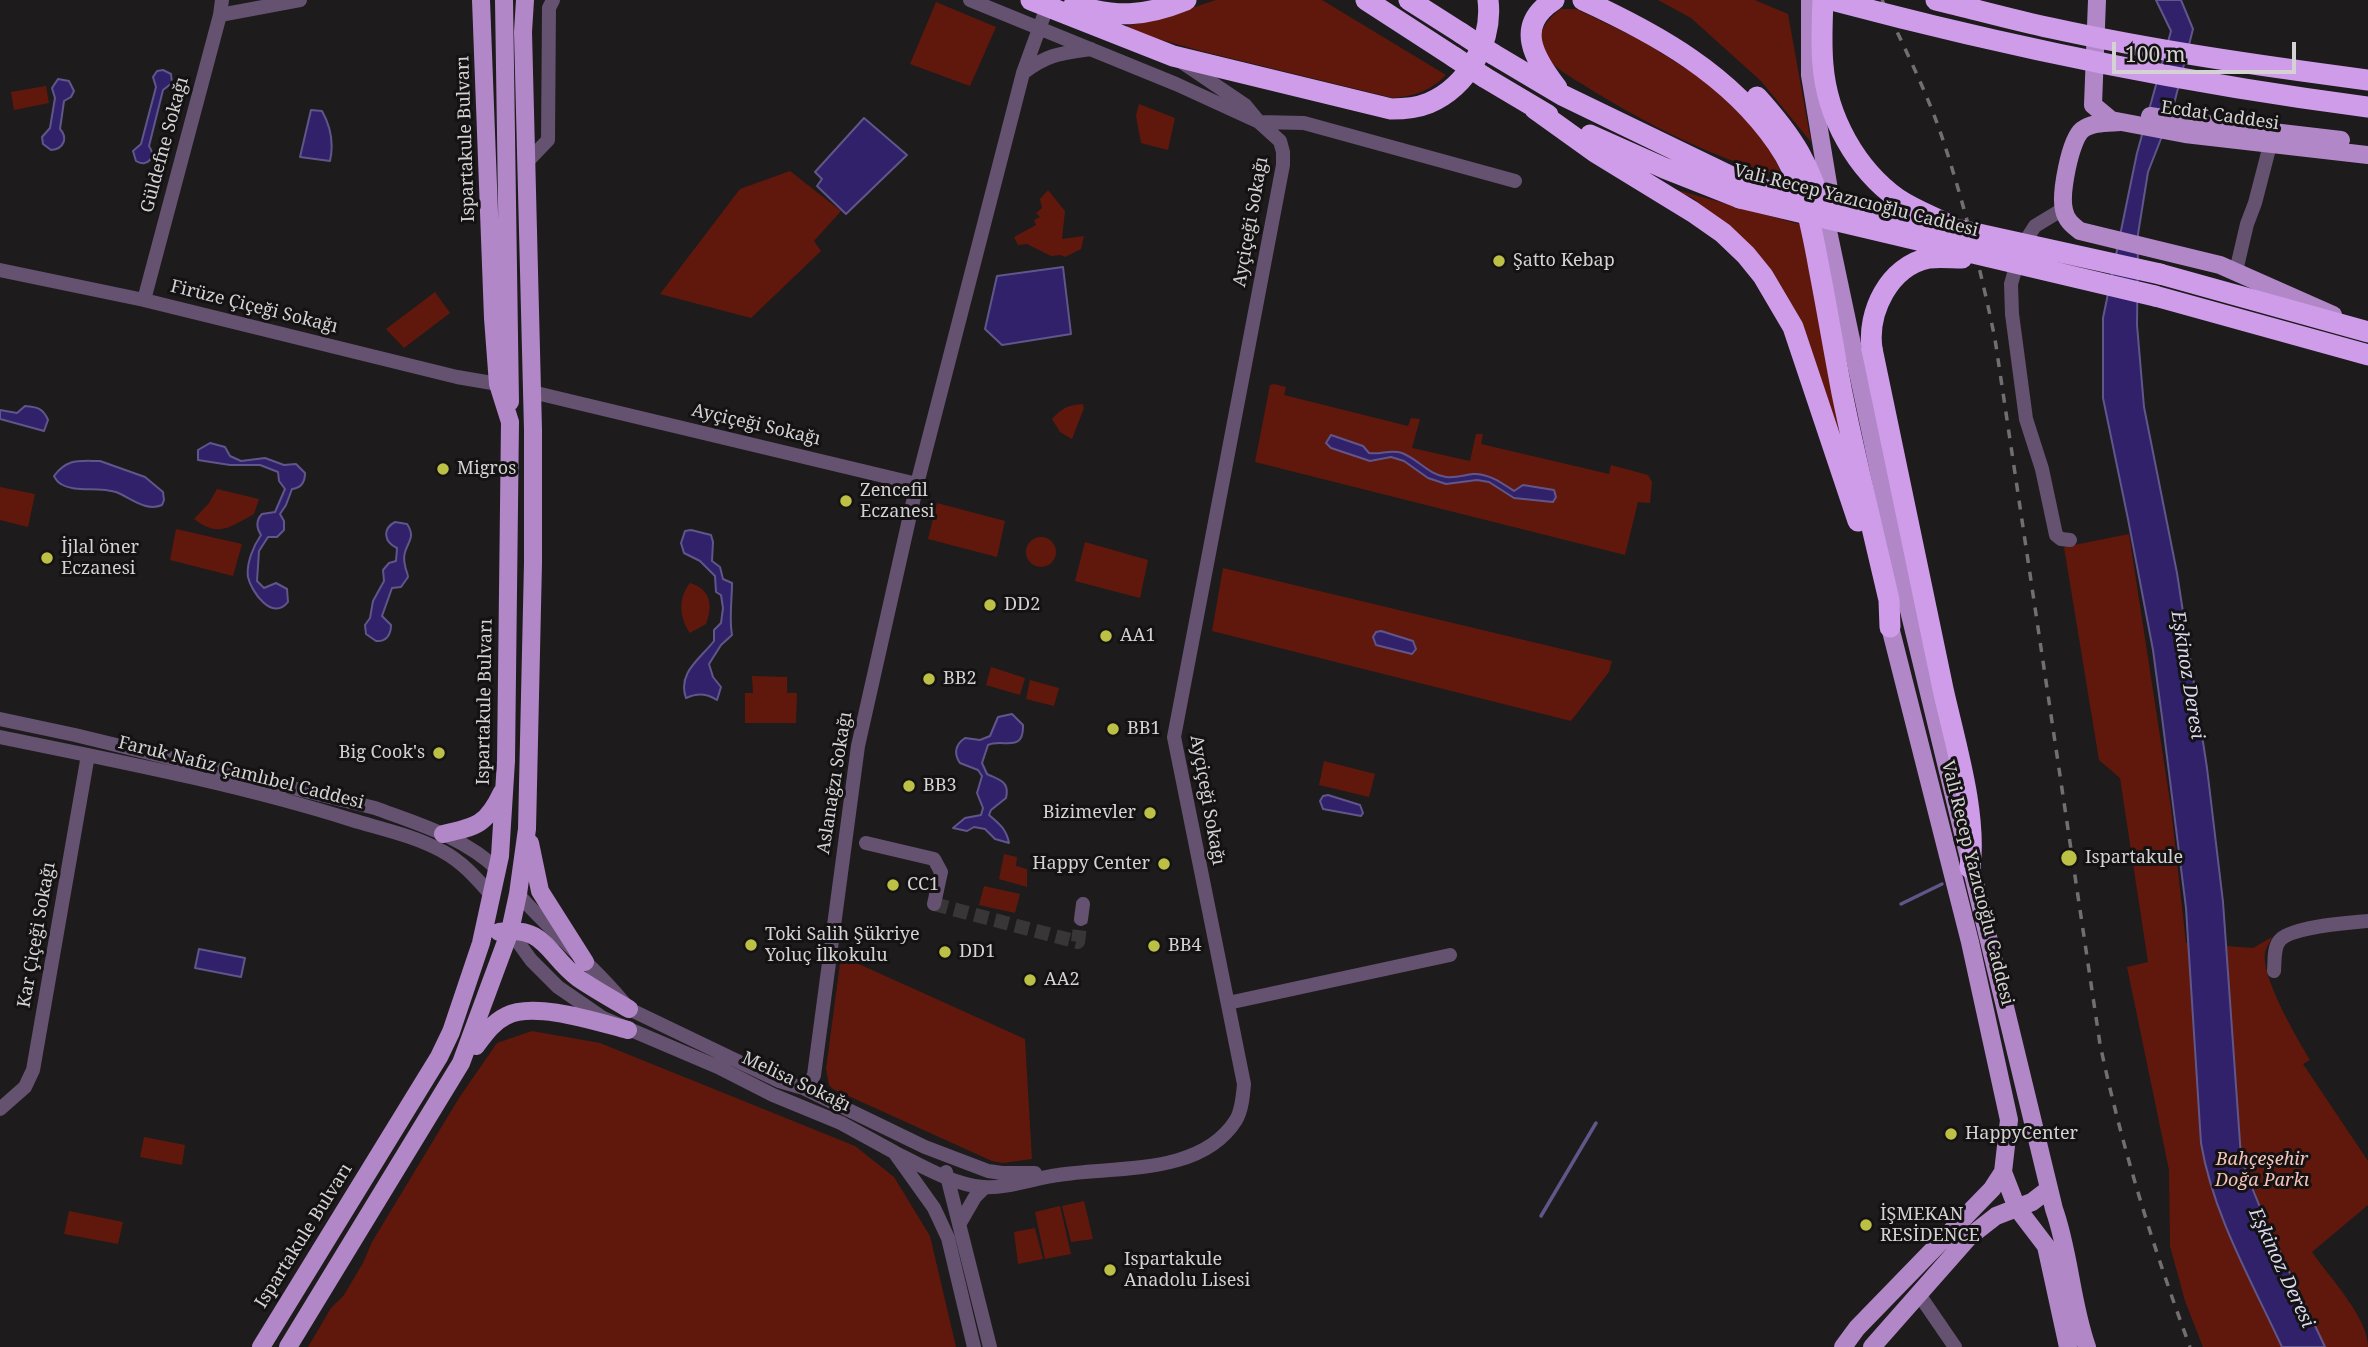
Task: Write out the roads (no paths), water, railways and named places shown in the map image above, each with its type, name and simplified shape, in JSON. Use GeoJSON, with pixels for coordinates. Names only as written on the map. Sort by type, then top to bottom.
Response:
{"type":"FeatureCollection","features":[{"type":"Feature","properties":{"kind":"highway"},"geometry":{"type":"LineString","coordinates":[[1044,9],[1121,16],[1186,0]]}},
{"type":"Feature","properties":{"kind":"highway"},"geometry":{"type":"LineString","coordinates":[[1349,0],[1386,14]]}},
{"type":"Feature","properties":{"kind":"highway"},"geometry":{"type":"LineString","coordinates":[[1366,0],[1386,14]]}},
{"type":"Feature","properties":{"kind":"highway"},"geometry":{"type":"LineString","coordinates":[[1044,9],[1173,56],[1391,109],[1411,108],[1429,103],[1456,84],[1478,56],[1488,30],[1488,0]]}},
{"type":"Feature","properties":{"kind":"highway"},"geometry":{"type":"LineString","coordinates":[[1554,0],[1540,11],[1530,35],[1537,62],[1562,95]]}},
{"type":"Feature","properties":{"kind":"highway"},"geometry":{"type":"LineString","coordinates":[[1583,0],[1690,57],[1719,79],[1759,120],[1789,163],[1803,195],[1812,230],[1842,393],[1889,600],[1890,627]]}},
{"type":"Feature","properties":{"kind":"highway"},"geometry":{"type":"LineString","coordinates":[[1614,0],[1714,59],[1757,96],[1783,125],[1801,153],[1815,182],[1827,226]]}},
{"type":"Feature","properties":{"kind":"highway"},"geometry":{"type":"LineString","coordinates":[[1823,0],[1823,66],[1828,94],[1850,148],[1881,185],[1900,200],[1956,229]]}},
{"type":"Feature","properties":{"kind":"highway"},"geometry":{"type":"LineString","coordinates":[[1832,0],[1999,43],[2120,68],[2269,95],[2368,107]]}},
{"type":"Feature","properties":{"kind":"highway"},"geometry":{"type":"LineString","coordinates":[[1936,0],[2050,28],[2136,45],[2234,62],[2368,80]]}},
{"type":"Feature","properties":{"kind":"highway","name":"Vali Recep Yazıcıoğlu Caddesi"},"geometry":{"type":"LineString","coordinates":[[1413,3],[1562,95],[1741,190],[1769,191],[2160,274],[2368,331]]}},
{"type":"Feature","properties":{"kind":"highway","name":"Vali Recep Yazıcıoğlu Caddesi"},"geometry":{"type":"LineString","coordinates":[[1386,14],[1535,109],[1629,153],[1741,190],[2010,263],[2155,296],[2368,355]]}},
{"type":"Feature","properties":{"kind":"highway"},"geometry":{"type":"LineString","coordinates":[[1535,109],[1595,152],[1723,233],[1763,275],[1793,327],[1804,357],[1890,627]]}},
{"type":"Feature","properties":{"kind":"highway"},"geometry":{"type":"LineString","coordinates":[[1970,868],[1973,846],[1955,740],[1870,333],[1880,297],[1893,280],[1908,268],[1928,258],[2010,263]]}},
{"type":"Feature","properties":{"kind":"main road","name":"Ispartakule Bulvarı"},"geometry":{"type":"LineString","coordinates":[[261,1347],[439,1058],[481,943],[498,870],[505,785],[510,422],[498,384],[490,260],[481,0]]}},
{"type":"Feature","properties":{"kind":"main road"},"geometry":{"type":"LineString","coordinates":[[504,0],[510,422]]}},
{"type":"Feature","properties":{"kind":"main road"},"geometry":{"type":"LineString","coordinates":[[288,1347],[455,1074],[466,1052],[510,930],[518,894],[527,829],[533,563],[532,392],[523,32],[525,0]]}},
{"type":"Feature","properties":{"kind":"main road","name":"Vali Recep Yazıcıoğlu Caddesi"},"geometry":{"type":"LineString","coordinates":[[1810,0],[1810,75],[1830,196],[1827,226],[1903,590],[2049,1188]]}},
{"type":"Feature","properties":{"kind":"main road","name":"Ecdat Caddesi"},"geometry":{"type":"LineString","coordinates":[[2097,0],[2094,105],[2101,113],[2128,120],[2186,128],[2368,144]]}},
{"type":"Feature","properties":{"kind":"main road"},"geometry":{"type":"LineString","coordinates":[[2128,120],[2088,126],[2079,132],[2074,142],[2063,190],[2063,209],[2070,223],[2080,231],[2156,248],[2236,271],[2368,331]]}},
{"type":"Feature","properties":{"kind":"main road","name":"Ecdat Caddesi"},"geometry":{"type":"LineString","coordinates":[[2186,128],[2270,145],[2368,155]]}},
{"type":"Feature","properties":{"kind":"main road","name":"Vali Recep Yazıcıoğlu Caddesi"},"geometry":{"type":"LineString","coordinates":[[1890,627],[1973,956],[2008,1120],[2003,1171]]}},
{"type":"Feature","properties":{"kind":"main road"},"geometry":{"type":"LineString","coordinates":[[443,834],[468,829],[482,822],[491,814],[505,785]]}},
{"type":"Feature","properties":{"kind":"main road"},"geometry":{"type":"LineString","coordinates":[[527,829],[540,891],[585,962]]}},
{"type":"Feature","properties":{"kind":"main road"},"geometry":{"type":"LineString","coordinates":[[498,870],[518,894]]}},
{"type":"Feature","properties":{"kind":"main road"},"geometry":{"type":"LineString","coordinates":[[493,897],[510,930]]}},
{"type":"Feature","properties":{"kind":"main road"},"geometry":{"type":"LineString","coordinates":[[481,943],[498,932],[523,930],[536,936],[576,976],[629,1009]]}},
{"type":"Feature","properties":{"kind":"main road"},"geometry":{"type":"LineString","coordinates":[[455,1074],[489,1028],[514,1013],[547,1012],[628,1030]]}},
{"type":"Feature","properties":{"kind":"main road"},"geometry":{"type":"LineString","coordinates":[[2007,1151],[2018,1140],[2026,1137],[2038,1140]]}},
{"type":"Feature","properties":{"kind":"main road"},"geometry":{"type":"LineString","coordinates":[[2003,1171],[2017,1208],[2046,1246],[2068,1347]]}},
{"type":"Feature","properties":{"kind":"main road"},"geometry":{"type":"LineString","coordinates":[[1843,1347],[1857,1328],[1992,1189],[2003,1171]]}},
{"type":"Feature","properties":{"kind":"main road"},"geometry":{"type":"LineString","coordinates":[[1871,1347],[1969,1237],[1996,1216],[2032,1202],[2049,1188],[2064,1237],[2077,1318],[2087,1347]]}},
{"type":"Feature","properties":{"kind":"street"},"geometry":{"type":"LineString","coordinates":[[221,7],[300,0]]}},
{"type":"Feature","properties":{"kind":"street"},"geometry":{"type":"LineString","coordinates":[[527,163],[548,140],[550,8],[553,0]]}},
{"type":"Feature","properties":{"kind":"street","name":"Ayçiçeği Sokağı"},"geometry":{"type":"LineString","coordinates":[[894,1152],[949,1179],[985,1187],[1057,1175],[1179,1161],[1202,1152],[1223,1136],[1237,1119],[1244,1084],[1174,737],[1283,165],[1283,152],[1280,141],[1259,122],[1092,49],[1044,9],[970,0]]}},
{"type":"Feature","properties":{"kind":"street","name":"Güldefne Sokağı"},"geometry":{"type":"LineString","coordinates":[[144,300],[221,7]]}},
{"type":"Feature","properties":{"kind":"street"},"geometry":{"type":"LineString","coordinates":[[917,484],[1023,73],[1044,9]]}},
{"type":"Feature","properties":{"kind":"street"},"geometry":{"type":"LineString","coordinates":[[1023,73],[1039,60],[1054,54],[1092,49]]}},
{"type":"Feature","properties":{"kind":"street"},"geometry":{"type":"LineString","coordinates":[[1173,56],[1245,105],[1259,122],[1304,123],[1515,181]]}},
{"type":"Feature","properties":{"kind":"street"},"geometry":{"type":"LineString","coordinates":[[1245,105],[1246,90],[1250,82],[1259,78]]}},
{"type":"Feature","properties":{"kind":"street"},"geometry":{"type":"LineString","coordinates":[[2236,271],[2270,145]]}},
{"type":"Feature","properties":{"kind":"street"},"geometry":{"type":"LineString","coordinates":[[2063,209],[2035,226],[2022,246],[2011,284],[2014,337],[2026,419],[2042,469],[2056,535],[2070,540]]}},
{"type":"Feature","properties":{"kind":"street","name":"Firüze Çiçeği Sokağı"},"geometry":{"type":"LineString","coordinates":[[0,270],[144,300],[457,377],[498,384]]}},
{"type":"Feature","properties":{"kind":"street","name":"Ayçiçeği Sokağı"},"geometry":{"type":"LineString","coordinates":[[532,392],[917,484]]}},
{"type":"Feature","properties":{"kind":"street","name":"Aslanağzı Sokağı"},"geometry":{"type":"LineString","coordinates":[[803,1088],[810,1083],[814,1075],[858,746],[917,484]]}},
{"type":"Feature","properties":{"kind":"street","name":"Faruk Nafız Çamlıbel Caddesi"},"geometry":{"type":"LineString","coordinates":[[0,719],[375,808],[467,845],[498,870]]}},
{"type":"Feature","properties":{"kind":"street"},"geometry":{"type":"LineString","coordinates":[[79,736],[74,747],[89,755],[106,754],[106,742]]}},
{"type":"Feature","properties":{"kind":"street","name":"Faruk Nafız Çamlıbel Caddesi"},"geometry":{"type":"LineString","coordinates":[[0,737],[306,806],[420,841],[470,870],[493,897]]}},
{"type":"Feature","properties":{"kind":"street","name":"Kar Çiçeği Sokağı"},"geometry":{"type":"LineString","coordinates":[[0,1109],[25,1087],[33,1070],[89,755]]}},
{"type":"Feature","properties":{"kind":"street"},"geometry":{"type":"LineString","coordinates":[[866,844],[934,859],[941,872],[934,904]]}},
{"type":"Feature","properties":{"kind":"street","name":"Melisa Sokağı"},"geometry":{"type":"LineString","coordinates":[[518,894],[541,921],[585,962],[629,1009],[925,1147]]}},
{"type":"Feature","properties":{"kind":"street"},"geometry":{"type":"LineString","coordinates":[[2274,971],[2276,947],[2285,937],[2301,931],[2368,920]]}},
{"type":"Feature","properties":{"kind":"street","name":"Melisa Sokağı"},"geometry":{"type":"LineString","coordinates":[[510,930],[531,960],[558,987],[603,1018],[841,1123],[894,1152],[934,1208],[948,1238],[974,1347]]}},
{"type":"Feature","properties":{"kind":"street"},"geometry":{"type":"LineString","coordinates":[[1227,1003],[1450,955]]}},
{"type":"Feature","properties":{"kind":"street"},"geometry":{"type":"LineString","coordinates":[[925,1147],[944,1168],[949,1179],[990,1347]]}},
{"type":"Feature","properties":{"kind":"street","name":"Ayçiçeği Sokağı"},"geometry":{"type":"LineString","coordinates":[[925,1147],[988,1171],[1057,1175]]}},
{"type":"Feature","properties":{"kind":"street"},"geometry":{"type":"LineString","coordinates":[[960,1223],[975,1197],[985,1187]]}},
{"type":"Feature","properties":{"kind":"street"},"geometry":{"type":"LineString","coordinates":[[1918,1293],[1955,1347]]}},
{"type":"Feature","properties":{"kind":"water","name":"Eşkinoz Deresi"},"geometry":{"type":"Polygon","coordinates":[[[2156,0],[2181,0],[2193,29],[2173,108],[2148,172],[2138,234],[2137,325],[2144,407],[2177,573],[2207,768],[2223,902],[2241,1157],[2270,1230],[2325,1347],[2282,1347],[2235,1248],[2214,1196],[2207,1170],[2201,1143],[2186,908],[2153,650],[2103,398],[2103,318],[2137,153],[2171,31],[2156,0]]]}},
{"type":"Feature","properties":{"kind":"water"},"geometry":{"type":"Polygon","coordinates":[[[163,70],[171,74],[172,83],[163,90],[149,146],[152,154],[150,160],[140,163],[136,161],[133,151],[141,144],[156,87],[153,77],[157,71],[163,70]]]}},
{"type":"Feature","properties":{"kind":"water"},"geometry":{"type":"Polygon","coordinates":[[[58,79],[69,81],[74,91],[71,97],[64,101],[60,129],[64,136],[62,145],[51,150],[43,144],[42,137],[50,128],[55,98],[52,88],[58,79]]]}},
{"type":"Feature","properties":{"kind":"water"},"geometry":{"type":"Polygon","coordinates":[[[311,110],[322,111],[328,123],[332,141],[330,161],[300,157],[311,110]]]}},
{"type":"Feature","properties":{"kind":"water"},"geometry":{"type":"Polygon","coordinates":[[[864,118],[907,155],[846,214],[817,186],[822,179],[815,172],[864,118]]]}},
{"type":"Feature","properties":{"kind":"water"},"geometry":{"type":"Polygon","coordinates":[[[1063,267],[1071,334],[1002,345],[985,329],[997,276],[1063,267]]]}},
{"type":"Feature","properties":{"kind":"water"},"geometry":{"type":"Polygon","coordinates":[[[25,406],[44,413],[48,420],[44,431],[0,419],[0,410],[17,413],[25,406]]]}},
{"type":"Feature","properties":{"kind":"water"},"geometry":{"type":"Polygon","coordinates":[[[1331,435],[1363,446],[1369,453],[1402,453],[1440,476],[1484,475],[1514,491],[1523,485],[1554,490],[1556,497],[1553,502],[1514,498],[1489,482],[1477,480],[1446,484],[1428,478],[1404,461],[1391,457],[1370,461],[1331,448],[1326,443],[1331,435]]]}},
{"type":"Feature","properties":{"kind":"water"},"geometry":{"type":"Polygon","coordinates":[[[210,443],[225,447],[230,456],[241,461],[265,458],[284,465],[296,464],[305,473],[303,482],[292,489],[280,514],[284,521],[284,530],[277,537],[268,537],[259,551],[257,581],[264,588],[276,583],[287,589],[288,602],[282,607],[269,607],[263,602],[253,590],[248,577],[251,554],[261,535],[258,521],[262,514],[275,512],[285,489],[279,481],[278,472],[260,465],[230,465],[198,460],[198,450],[210,443]]]}},
{"type":"Feature","properties":{"kind":"water"},"geometry":{"type":"Polygon","coordinates":[[[100,461],[145,477],[163,492],[162,505],[144,506],[109,490],[67,487],[54,476],[69,463],[100,461]]]}},
{"type":"Feature","properties":{"kind":"water"},"geometry":{"type":"Polygon","coordinates":[[[395,522],[407,524],[410,530],[404,558],[408,577],[401,587],[392,588],[382,616],[391,625],[390,632],[385,639],[376,641],[366,634],[365,625],[370,618],[373,601],[384,581],[383,570],[389,563],[396,561],[397,548],[389,542],[386,535],[388,528],[395,522]]]}},
{"type":"Feature","properties":{"kind":"water"},"geometry":{"type":"Polygon","coordinates":[[[685,531],[711,535],[712,561],[720,567],[723,579],[732,583],[732,635],[721,645],[709,664],[713,677],[721,687],[717,700],[702,694],[686,698],[684,689],[691,667],[714,641],[714,630],[721,623],[723,608],[721,595],[716,592],[715,576],[700,561],[684,553],[681,543],[685,531]]]}},
{"type":"Feature","properties":{"kind":"water"},"geometry":{"type":"Polygon","coordinates":[[[1381,631],[1413,641],[1416,649],[1412,654],[1376,645],[1373,637],[1376,632],[1381,631]]]}},
{"type":"Feature","properties":{"kind":"water"},"geometry":{"type":"Polygon","coordinates":[[[1012,714],[1023,725],[1020,739],[1011,743],[988,745],[982,763],[987,774],[1005,785],[1006,798],[991,810],[989,815],[1004,830],[1009,843],[995,839],[985,829],[974,827],[967,831],[953,828],[965,818],[981,815],[983,808],[977,793],[982,776],[978,770],[960,763],[956,752],[959,743],[965,738],[980,740],[990,736],[998,717],[1012,714]]]}},
{"type":"Feature","properties":{"kind":"water"},"geometry":{"type":"Polygon","coordinates":[[[1328,795],[1360,805],[1363,813],[1361,816],[1323,809],[1320,801],[1323,796],[1328,795]]]}},
{"type":"Feature","properties":{"kind":"water"},"geometry":{"type":"Polygon","coordinates":[[[199,949],[245,958],[241,977],[195,968],[199,949]]]}},
{"type":"Feature","properties":{"kind":"waterway"},"geometry":{"type":"LineString","coordinates":[[1901,904],[1942,884]]}},
{"type":"Feature","properties":{"kind":"waterway"},"geometry":{"type":"LineString","coordinates":[[1541,1216],[1596,1123]]}},
{"type":"Feature","properties":{"kind":"tunnel"},"geometry":{"type":"LineString","coordinates":[[934,904],[1078,942],[1081,919]]}},
{"type":"Feature","properties":{"kind":"railway"},"geometry":{"type":"LineString","coordinates":[[1882,0],[1936,119],[1965,212],[1984,288],[1995,339],[2100,1044],[2139,1197],[2190,1347]]}},
{"type":"Feature","properties":{"kind":"place","name":"Şatto Kebap"},"geometry":{"type":"Point","coordinates":[1499,261]}},
{"type":"Feature","properties":{"kind":"place","name":"Migros"},"geometry":{"type":"Point","coordinates":[443,469]}},
{"type":"Feature","properties":{"kind":"place","name":"Zencefil Eczanesi"},"geometry":{"type":"Point","coordinates":[846,501]}},
{"type":"Feature","properties":{"kind":"place","name":"İjlal öner Eczanesi"},"geometry":{"type":"Point","coordinates":[47,558]}},
{"type":"Feature","properties":{"kind":"place","name":"DD2"},"geometry":{"type":"Point","coordinates":[990,605]}},
{"type":"Feature","properties":{"kind":"place","name":"AA1"},"geometry":{"type":"Point","coordinates":[1106,636]}},
{"type":"Feature","properties":{"kind":"place","name":"BB2"},"geometry":{"type":"Point","coordinates":[929,679]}},
{"type":"Feature","properties":{"kind":"place","name":"BB1"},"geometry":{"type":"Point","coordinates":[1113,729]}},
{"type":"Feature","properties":{"kind":"place","name":"Big Cook's"},"geometry":{"type":"Point","coordinates":[439,753]}},
{"type":"Feature","properties":{"kind":"place","name":"BB3"},"geometry":{"type":"Point","coordinates":[909,786]}},
{"type":"Feature","properties":{"kind":"place","name":"Bizimevler"},"geometry":{"type":"Point","coordinates":[1150,813]}},
{"type":"Feature","properties":{"kind":"place","name":"Ispartakule"},"geometry":{"type":"Point","coordinates":[2069,858]}},
{"type":"Feature","properties":{"kind":"place","name":"Happy Center"},"geometry":{"type":"Point","coordinates":[1164,864]}},
{"type":"Feature","properties":{"kind":"place","name":"CC1"},"geometry":{"type":"Point","coordinates":[893,885]}},
{"type":"Feature","properties":{"kind":"place","name":"Toki Salih Şükriye Yoluç İlkokulu"},"geometry":{"type":"Point","coordinates":[751,945]}},
{"type":"Feature","properties":{"kind":"place","name":"BB4"},"geometry":{"type":"Point","coordinates":[1154,946]}},
{"type":"Feature","properties":{"kind":"place","name":"DD1"},"geometry":{"type":"Point","coordinates":[945,952]}},
{"type":"Feature","properties":{"kind":"place","name":"AA2"},"geometry":{"type":"Point","coordinates":[1030,980]}},
{"type":"Feature","properties":{"kind":"place","name":"HappyCenter"},"geometry":{"type":"Point","coordinates":[1951,1134]}},
{"type":"Feature","properties":{"kind":"place","name":"İŞMEKAN RESİDENCE"},"geometry":{"type":"Point","coordinates":[1866,1225]}},
{"type":"Feature","properties":{"kind":"place","name":"Ispartakule Anadolu Lisesi"},"geometry":{"type":"Point","coordinates":[1110,1270]}},
{"type":"Feature","properties":{"kind":"park label","name":"Bahçeşehir Doğa Parkı"},"geometry":{"type":"Point","coordinates":[2262,1170]}}]}
